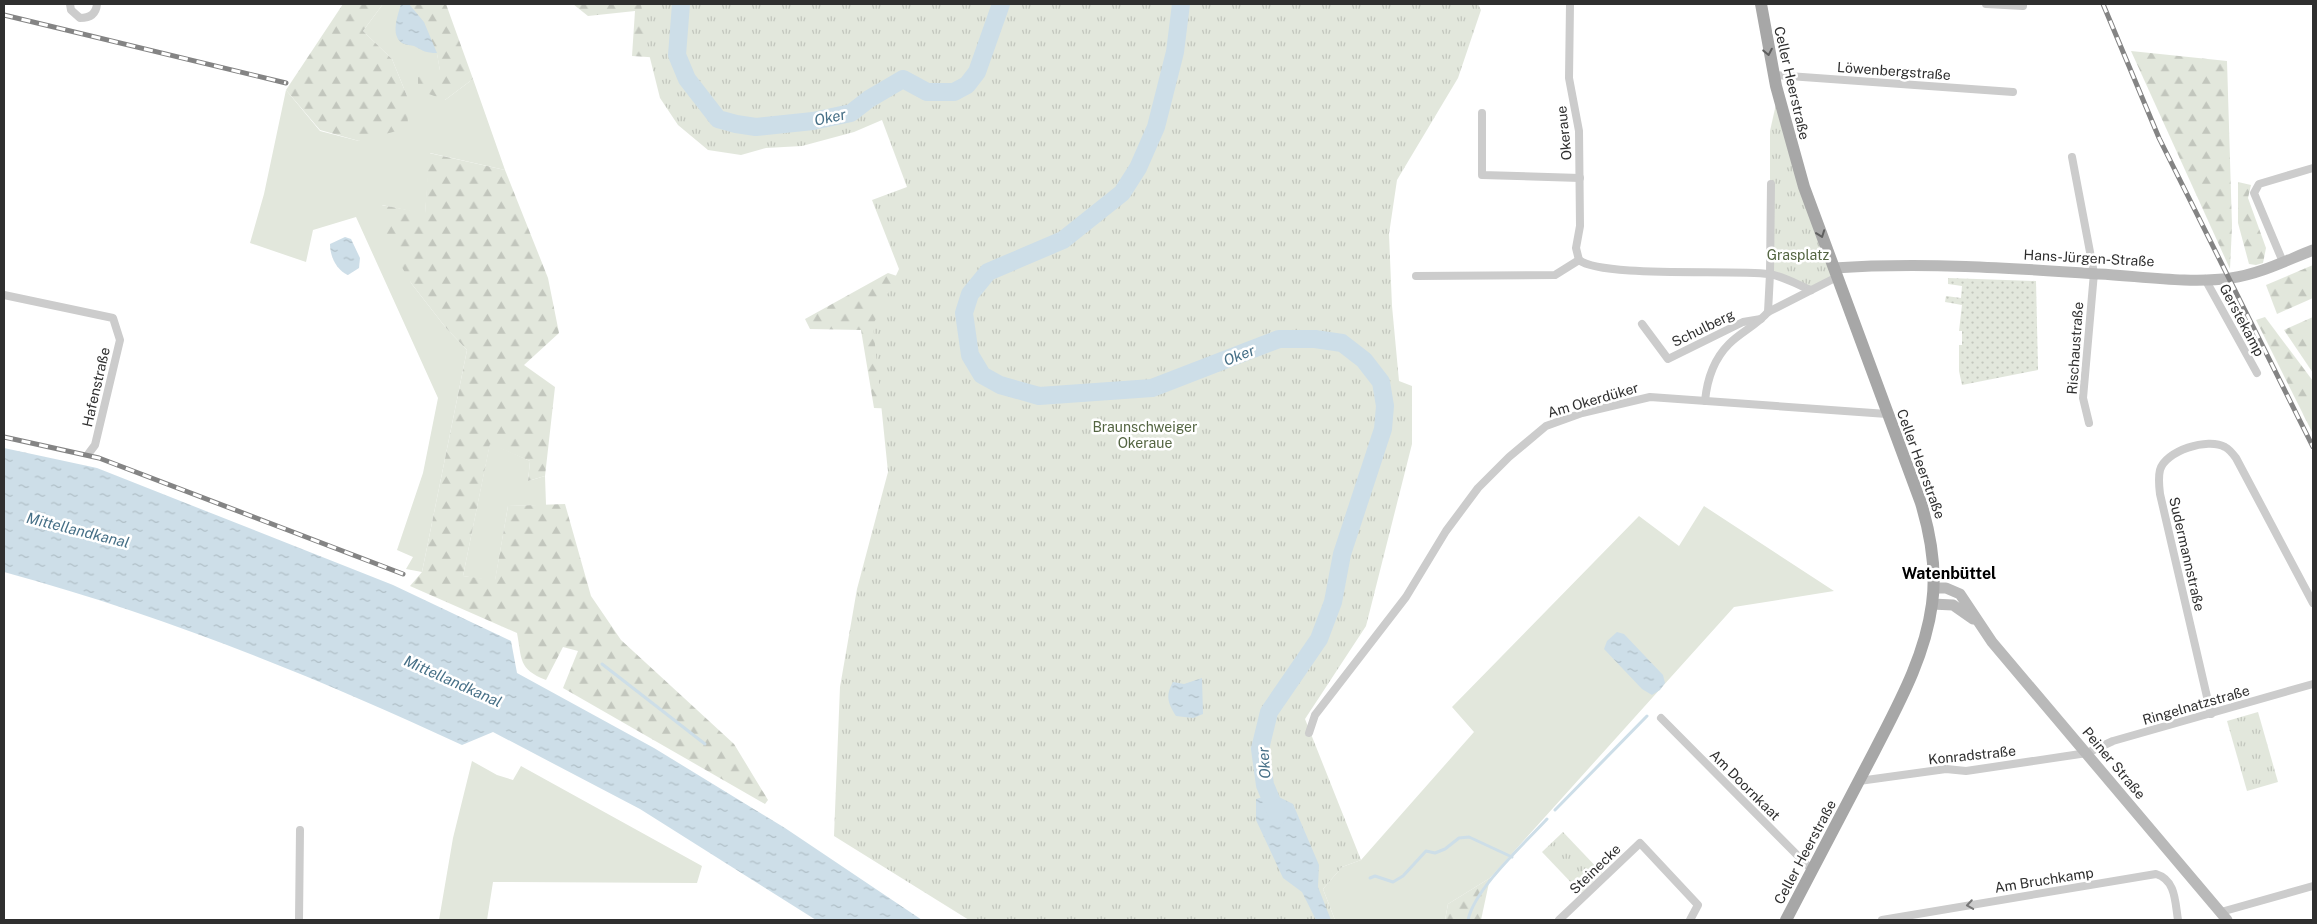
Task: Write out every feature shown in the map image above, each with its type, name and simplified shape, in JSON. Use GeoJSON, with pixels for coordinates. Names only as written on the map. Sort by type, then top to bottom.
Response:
{"type":"FeatureCollection","features":[{"type":"Feature","properties":{"kind":"main road","name":"Celler Heerstraße"},"geometry":{"type":"LineString","coordinates":[[1761,4],[1773,75],[1799,172],[1928,527],[1933,556],[1934,588],[1925,639],[1914,668],[1859,781],[1786,920]]}},
{"type":"Feature","properties":{"kind":"main road","name":"Hans-Jürgen-Straße"},"geometry":{"type":"LineString","coordinates":[[1835,272],[1890,264],[2205,279],[2238,277],[2313,250]]}},
{"type":"Feature","properties":{"kind":"main road","name":"Peiner Straße"},"geometry":{"type":"LineString","coordinates":[[1934,588],[1946,588],[1960,594],[1979,624],[2224,916]]}},
{"type":"Feature","properties":{"kind":"main road","name":"Peiner Straße"},"geometry":{"type":"LineString","coordinates":[[1932,604],[1953,605],[1962,609],[1979,624]]}},
{"type":"Feature","properties":{"kind":"street"},"geometry":{"type":"LineString","coordinates":[[70,4],[71,10],[80,18],[94,14],[97,4]]}},
{"type":"Feature","properties":{"kind":"street","name":"Okeraue"},"geometry":{"type":"LineString","coordinates":[[1570,4],[1570,78],[1580,131],[1580,226],[1576,248],[1579,260]]}},
{"type":"Feature","properties":{"kind":"street"},"geometry":{"type":"LineString","coordinates":[[1986,4],[2023,6],[2023,4]]}},
{"type":"Feature","properties":{"kind":"street","name":"Löwenbergstraße"},"geometry":{"type":"LineString","coordinates":[[1773,75],[2013,92]]}},
{"type":"Feature","properties":{"kind":"street"},"geometry":{"type":"LineString","coordinates":[[1482,113],[1482,175],[1580,178]]}},
{"type":"Feature","properties":{"kind":"street","name":"Rischaustraße"},"geometry":{"type":"LineString","coordinates":[[2072,157],[2094,273],[2083,398],[2089,423]]}},
{"type":"Feature","properties":{"kind":"street"},"geometry":{"type":"LineString","coordinates":[[2283,262],[2254,193],[2259,184],[2313,168]]}},
{"type":"Feature","properties":{"kind":"street"},"geometry":{"type":"LineString","coordinates":[[1765,315],[1770,274],[1771,184]]}},
{"type":"Feature","properties":{"kind":"street"},"geometry":{"type":"LineString","coordinates":[[1416,276],[1555,275],[1579,260],[1587,265],[1623,269],[1770,274],[1811,290]]}},
{"type":"Feature","properties":{"kind":"street"},"geometry":{"type":"LineString","coordinates":[[1765,315],[1811,290],[1835,272]]}},
{"type":"Feature","properties":{"kind":"street","name":"Gerstekamp"},"geometry":{"type":"LineString","coordinates":[[2205,279],[2257,374]]}},
{"type":"Feature","properties":{"kind":"street","name":"Hafenstraße"},"geometry":{"type":"LineString","coordinates":[[4,295],[114,318],[120,340],[95,446],[89,453]]}},
{"type":"Feature","properties":{"kind":"street","name":"Schulberg"},"geometry":{"type":"LineString","coordinates":[[1642,324],[1668,359],[1743,322],[1765,315]]}},
{"type":"Feature","properties":{"kind":"street","name":"Schulberg"},"geometry":{"type":"LineString","coordinates":[[1705,400],[1707,385],[1719,357],[1728,344],[1765,315]]}},
{"type":"Feature","properties":{"kind":"street","name":"Am Okerdüker"},"geometry":{"type":"LineString","coordinates":[[1309,733],[1315,716],[1406,597],[1446,531],[1478,488],[1546,426],[1562,419],[1650,397],[1887,414]]}},
{"type":"Feature","properties":{"kind":"street","name":"Sudermannstraße"},"geometry":{"type":"LineString","coordinates":[[2211,714],[2159,480],[2160,468],[2171,455],[2188,447],[2212,444],[2224,446],[2236,458],[2250,481],[2313,603]]}},
{"type":"Feature","properties":{"kind":"street","name":"Ringelnatzstraße"},"geometry":{"type":"LineString","coordinates":[[2087,753],[2113,741],[2313,684]]}},
{"type":"Feature","properties":{"kind":"street","name":"Am Doornkaat"},"geometry":{"type":"LineString","coordinates":[[1661,718],[1812,870]]}},
{"type":"Feature","properties":{"kind":"street","name":"Konradstraße"},"geometry":{"type":"LineString","coordinates":[[1859,781],[1946,769],[1966,771],[2087,753]]}},
{"type":"Feature","properties":{"kind":"street"},"geometry":{"type":"LineString","coordinates":[[300,830],[300,920]]}},
{"type":"Feature","properties":{"kind":"street","name":"Steinecke"},"geometry":{"type":"LineString","coordinates":[[1560,920],[1640,843],[1698,905],[1690,920]]}},
{"type":"Feature","properties":{"kind":"street","name":"Am Bruchkamp"},"geometry":{"type":"LineString","coordinates":[[1882,920],[2156,874],[2163,876],[2172,887],[2178,920]]}},
{"type":"Feature","properties":{"kind":"street"},"geometry":{"type":"LineString","coordinates":[[2224,916],[2313,886]]}},
{"type":"Feature","properties":{"kind":"green space"},"geometry":{"type":"Polygon","coordinates":[[[343,4],[383,4],[363,31],[392,59],[407,96],[408,128],[359,141],[320,130],[286,90],[343,4]]]}},
{"type":"Feature","properties":{"kind":"green space"},"geometry":{"type":"Polygon","coordinates":[[[383,4],[409,4],[437,53],[445,100],[473,79],[505,170],[430,153],[425,214],[382,205],[411,283],[446,328],[467,350],[422,572],[406,569],[413,557],[397,550],[423,473],[438,398],[356,217],[313,230],[306,262],[250,243],[264,194],[286,90],[320,131],[359,141],[407,96],[392,59],[363,31],[383,4]]]}},
{"type":"Feature","properties":{"kind":"green space"},"geometry":{"type":"Polygon","coordinates":[[[401,4],[446,4],[473,79],[445,100],[418,90],[418,77],[440,71],[437,54],[404,44],[398,39],[396,25],[401,4]]]}},
{"type":"Feature","properties":{"kind":"green space"},"geometry":{"type":"Polygon","coordinates":[[[573,4],[694,4],[663,58],[632,56],[635,11],[588,16],[573,4]]]}},
{"type":"Feature","properties":{"kind":"green space","name":"Braunschweiger Okeraue"},"geometry":{"type":"Polygon","coordinates":[[[641,4],[1478,4],[1481,10],[1458,78],[1397,180],[1389,234],[1392,306],[1399,381],[1412,386],[1412,444],[1366,626],[1305,719],[1361,860],[1342,867],[1323,889],[1335,920],[969,920],[834,836],[840,687],[857,589],[888,472],[873,325],[899,269],[872,200],[907,187],[882,120],[854,132],[802,146],[766,148],[741,155],[708,150],[678,125],[660,98],[649,54],[641,4]]]}},
{"type":"Feature","properties":{"kind":"green space"},"geometry":{"type":"Polygon","coordinates":[[[2131,51],[2227,61],[2232,226],[2230,269],[2131,51]]]}},
{"type":"Feature","properties":{"kind":"green space","name":"Grasplatz"},"geometry":{"type":"Polygon","coordinates":[[[1778,95],[1837,277],[1811,290],[1770,274],[1770,131],[1778,95]]]}},
{"type":"Feature","properties":{"kind":"green space"},"geometry":{"type":"Polygon","coordinates":[[[429,153],[505,170],[548,278],[559,333],[524,365],[555,387],[545,476],[528,481],[530,461],[490,444],[463,576],[495,580],[508,506],[565,504],[591,596],[621,640],[734,744],[768,800],[765,804],[563,688],[578,651],[563,647],[546,680],[530,672],[526,667],[521,656],[517,633],[410,586],[422,572],[467,350],[446,328],[411,283],[385,238],[381,205],[425,213],[429,153]]]}},
{"type":"Feature","properties":{"kind":"green space"},"geometry":{"type":"Polygon","coordinates":[[[2238,182],[2251,185],[2248,198],[2266,248],[2263,263],[2256,265],[2249,264],[2238,223],[2238,182]]]}},
{"type":"Feature","properties":{"kind":"green space"},"geometry":{"type":"Polygon","coordinates":[[[2313,265],[2313,298],[2277,314],[2266,285],[2313,265]]]}},
{"type":"Feature","properties":{"kind":"green space"},"geometry":{"type":"Polygon","coordinates":[[[888,273],[912,281],[901,409],[874,408],[861,330],[810,329],[805,319],[888,273]]]}},
{"type":"Feature","properties":{"kind":"green space"},"geometry":{"type":"Polygon","coordinates":[[[1948,278],[2036,281],[2038,370],[1962,385],[1959,371],[1959,345],[1962,345],[1962,331],[1959,331],[1962,305],[1945,302],[1946,296],[1961,298],[1962,286],[1948,284],[1948,278]]]}},
{"type":"Feature","properties":{"kind":"green space"},"geometry":{"type":"Polygon","coordinates":[[[2265,317],[2313,381],[2313,434],[2256,320],[2265,317]]]}},
{"type":"Feature","properties":{"kind":"green space"},"geometry":{"type":"Polygon","coordinates":[[[2313,317],[2313,373],[2284,330],[2313,317]]]}},
{"type":"Feature","properties":{"kind":"green space"},"geometry":{"type":"Polygon","coordinates":[[[490,443],[530,461],[528,481],[545,476],[546,505],[508,506],[495,581],[463,576],[490,443]]]}},
{"type":"Feature","properties":{"kind":"green space"},"geometry":{"type":"Polygon","coordinates":[[[1704,506],[1834,591],[1734,607],[1490,878],[1448,904],[1445,920],[1335,920],[1323,889],[1342,867],[1361,860],[1474,732],[1452,707],[1639,516],[1679,546],[1704,506]]]}},
{"type":"Feature","properties":{"kind":"green space"},"geometry":{"type":"Polygon","coordinates":[[[2258,712],[2278,782],[2247,791],[2227,721],[2258,712]]]}},
{"type":"Feature","properties":{"kind":"green space"},"geometry":{"type":"Polygon","coordinates":[[[472,761],[497,775],[513,780],[521,766],[702,866],[697,883],[493,882],[487,920],[439,920],[453,838],[472,761]]]}},
{"type":"Feature","properties":{"kind":"green space"},"geometry":{"type":"Polygon","coordinates":[[[1563,832],[1602,873],[1581,893],[1542,852],[1563,832]]]}},
{"type":"Feature","properties":{"kind":"green space"},"geometry":{"type":"Polygon","coordinates":[[[1490,878],[1481,920],[1445,920],[1448,904],[1490,878]]]}},
{"type":"Feature","properties":{"kind":"water"},"geometry":{"type":"Polygon","coordinates":[[[401,4],[409,4],[424,22],[437,53],[430,53],[402,43],[398,39],[396,25],[401,4]]]}},
{"type":"Feature","properties":{"kind":"water"},"geometry":{"type":"Polygon","coordinates":[[[345,237],[351,239],[360,258],[359,268],[348,275],[337,266],[330,249],[330,244],[345,237]]]}},
{"type":"Feature","properties":{"kind":"water","name":"Mittellandkanal"},"geometry":{"type":"Polygon","coordinates":[[[4,448],[97,468],[393,585],[511,641],[517,673],[654,748],[785,828],[922,920],[816,920],[640,809],[493,732],[462,745],[294,671],[179,627],[121,607],[4,572],[4,448]]]}},
{"type":"Feature","properties":{"kind":"water"},"geometry":{"type":"Polygon","coordinates":[[[1617,632],[1624,634],[1663,675],[1665,683],[1660,690],[1652,695],[1642,689],[1604,649],[1607,641],[1617,632]]]}},
{"type":"Feature","properties":{"kind":"water"},"geometry":{"type":"Polygon","coordinates":[[[1202,678],[1203,714],[1193,718],[1176,716],[1168,699],[1173,682],[1184,684],[1202,678]]]}},
{"type":"Feature","properties":{"kind":"water"},"geometry":{"type":"Polygon","coordinates":[[[1273,794],[1293,804],[1319,865],[1318,887],[1331,920],[1316,920],[1302,892],[1283,878],[1256,820],[1256,799],[1273,794]]]}},
{"type":"Feature","properties":{"kind":"waterway","name":"Oker"},"geometry":{"type":"LineString","coordinates":[[681,4],[677,55],[687,79],[718,119],[756,127],[813,121],[851,113],[869,99],[903,79],[927,92],[954,92],[967,85],[977,72],[1001,4]]}},
{"type":"Feature","properties":{"kind":"waterway","name":"Oker"},"geometry":{"type":"LineString","coordinates":[[1181,4],[1175,52],[1156,127],[1138,168],[1122,193],[1063,240],[988,272],[970,294],[964,313],[970,355],[982,375],[1000,385],[1039,396],[1152,388],[1279,339],[1315,339],[1342,343],[1364,360],[1381,382],[1385,406],[1383,429],[1342,554],[1333,602],[1319,639],[1269,712],[1260,749],[1265,785],[1278,816]]}},
{"type":"Feature","properties":{"kind":"waterway"},"geometry":{"type":"LineString","coordinates":[[602,664],[705,744]]}},
{"type":"Feature","properties":{"kind":"waterway"},"geometry":{"type":"LineString","coordinates":[[1555,810],[1647,716]]}},
{"type":"Feature","properties":{"kind":"waterway"},"geometry":{"type":"LineString","coordinates":[[1468,920],[1472,907],[1490,881],[1547,819]]}},
{"type":"Feature","properties":{"kind":"waterway"},"geometry":{"type":"LineString","coordinates":[[1370,878],[1375,876],[1393,882],[1403,876],[1426,851],[1435,853],[1445,849],[1459,838],[1469,837],[1512,857]]}},
{"type":"Feature","properties":{"kind":"railway"},"geometry":{"type":"LineString","coordinates":[[2103,4],[2159,138],[2313,447]]}},
{"type":"Feature","properties":{"kind":"railway"},"geometry":{"type":"LineString","coordinates":[[4,15],[286,83]]}},
{"type":"Feature","properties":{"kind":"railway"},"geometry":{"type":"LineString","coordinates":[[4,437],[99,458],[403,574]]}},
{"type":"Feature","properties":{"kind":"district","name":"Watenbüttel"},"geometry":{"type":"Point","coordinates":[1949,573]}}]}
